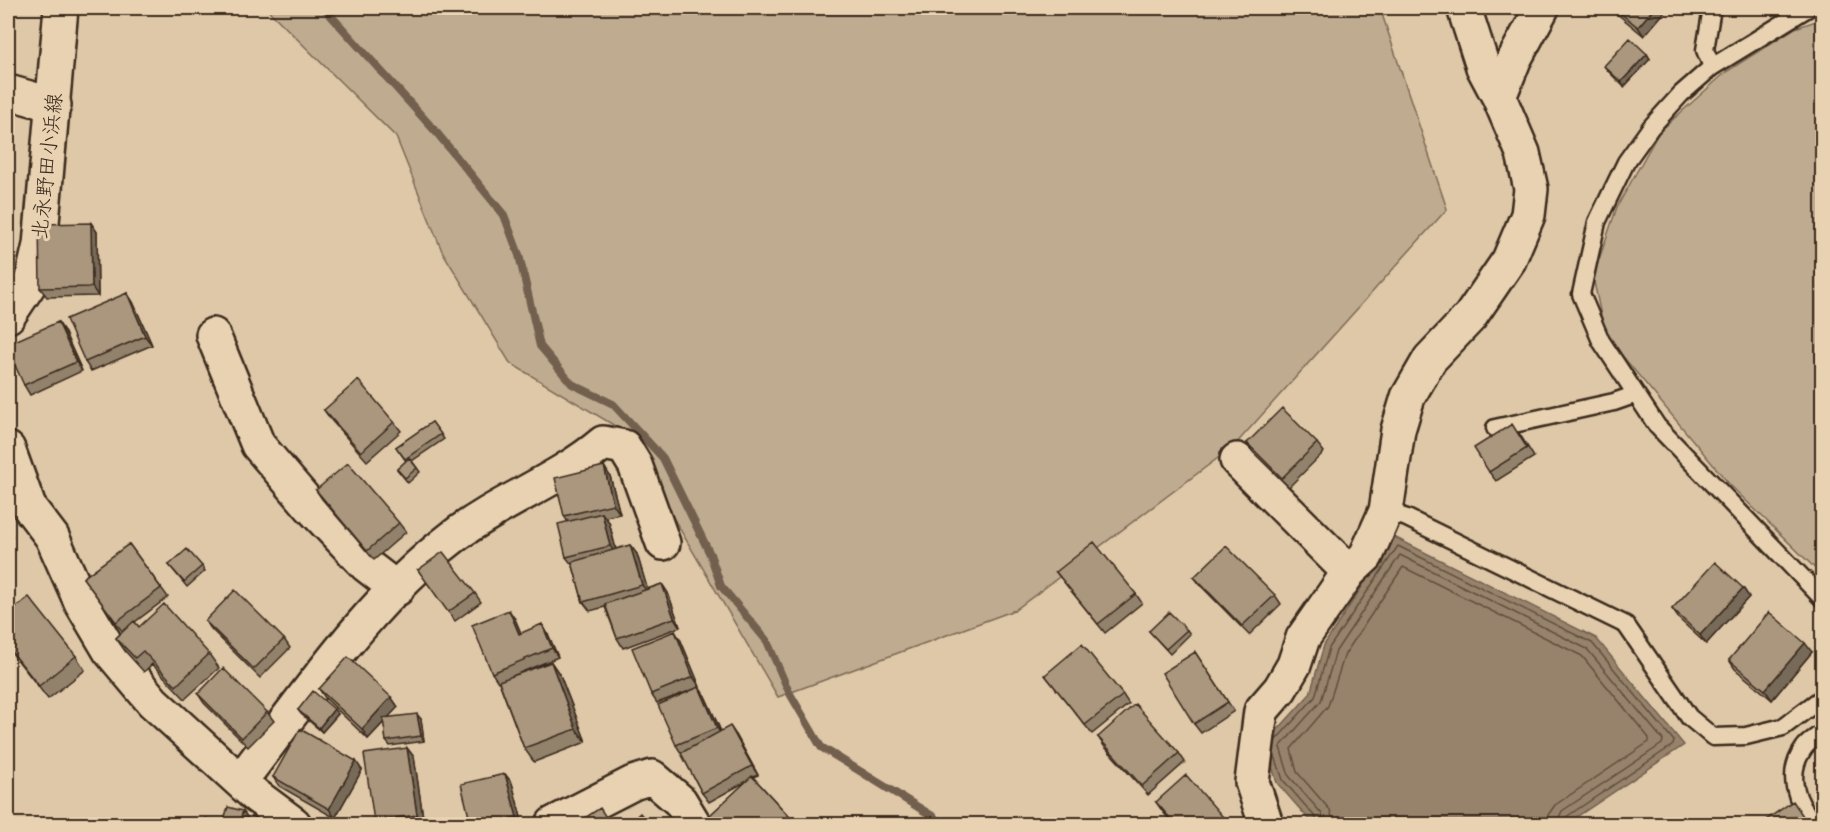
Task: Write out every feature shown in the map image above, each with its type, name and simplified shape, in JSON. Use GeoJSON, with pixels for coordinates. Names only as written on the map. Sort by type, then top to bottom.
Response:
{"type":"FeatureCollection","features":[{"type":"Feature","properties":{"kind":"street","name":"北永野田小浜線"},"geometry":{"type":"LineString","coordinates":[[8,316],[32,280],[40,245],[62,8]]}},
{"type":"Feature","properties":{"kind":"street"},"geometry":{"type":"LineString","coordinates":[[1266,825],[1252,782],[1261,711],[1280,689],[1294,665],[1303,638],[1349,572],[1366,556],[1386,511],[1398,430],[1408,397],[1430,359],[1470,317],[1509,260],[1528,215],[1531,189],[1523,153],[1499,97],[1483,67],[1464,8]]}},
{"type":"Feature","properties":{"kind":"street"},"geometry":{"type":"LineString","coordinates":[[1499,97],[1514,60],[1542,8]]}},
{"type":"Feature","properties":{"kind":"street"},"geometry":{"type":"LineString","coordinates":[[8,92],[54,105]]}},
{"type":"Feature","properties":{"kind":"street"},"geometry":{"type":"LineString","coordinates":[[213,335],[258,445],[311,507],[366,565],[397,589]]}},
{"type":"Feature","properties":{"kind":"street"},"geometry":{"type":"LineString","coordinates":[[241,780],[354,636],[397,589],[454,537],[581,462],[603,444],[624,447],[635,465],[663,543]]}},
{"type":"Feature","properties":{"kind":"street"},"geometry":{"type":"LineString","coordinates":[[8,448],[29,507],[52,537],[81,602],[110,651],[153,702],[255,795],[294,825]]}},
{"type":"Feature","properties":{"kind":"street"},"geometry":{"type":"LineString","coordinates":[[1237,460],[1349,572]]}},
{"type":"Feature","properties":{"kind":"street"},"geometry":{"type":"LineString","coordinates":[[553,825],[633,783],[652,777],[680,801],[694,825]]}},
{"type":"Feature","properties":{"kind":"lane"},"geometry":{"type":"LineString","coordinates":[[1712,8],[1705,50],[1712,67]]}},
{"type":"Feature","properties":{"kind":"lane"},"geometry":{"type":"LineString","coordinates":[[1808,8],[1712,67],[1673,102],[1651,127],[1626,162],[1597,222],[1588,252],[1581,294],[1600,341],[1634,395],[1665,435],[1822,598]]}},
{"type":"Feature","properties":{"kind":"lane"},"geometry":{"type":"LineString","coordinates":[[1495,428],[1614,402],[1634,395]]}},
{"type":"Feature","properties":{"kind":"lane"},"geometry":{"type":"LineString","coordinates":[[1386,511],[1418,523],[1626,625],[1689,717],[1713,737],[1746,736],[1783,728],[1822,698]]}},
{"type":"Feature","properties":{"kind":"lane"},"geometry":{"type":"LineString","coordinates":[[1815,825],[1800,808],[1793,773],[1804,747],[1822,733]]}},
{"type":"Feature","properties":{"kind":"shaded area"},"geometry":{"type":"Polygon","coordinates":[[[266,8],[1380,8],[1447,209],[1234,446],[1015,610],[778,697],[622,430],[510,363],[442,251],[396,137],[266,8]]]}},
{"type":"Feature","properties":{"kind":"shaded area"},"geometry":{"type":"Polygon","coordinates":[[[1822,19],[1822,575],[1730,485],[1605,335],[1593,277],[1617,207],[1659,132],[1726,72],[1795,28],[1822,19]]]}},
{"type":"Feature","properties":{"kind":"water"},"geometry":{"type":"Polygon","coordinates":[[[1394,537],[1596,638],[1684,745],[1566,824],[1313,824],[1277,783],[1265,744],[1310,694],[1324,645],[1394,537]]]}},
{"type":"Feature","properties":{"kind":"building"},"geometry":{"type":"Polygon","coordinates":[[[1614,8],[1654,8],[1638,27],[1614,8]]]}},
{"type":"Feature","properties":{"kind":"building"},"geometry":{"type":"Polygon","coordinates":[[[1630,38],[1647,54],[1621,82],[1604,66],[1630,38]]]}},
{"type":"Feature","properties":{"kind":"building"},"geometry":{"type":"Polygon","coordinates":[[[91,223],[92,287],[40,288],[39,224],[91,223]]]}},
{"type":"Feature","properties":{"kind":"building"},"geometry":{"type":"Polygon","coordinates":[[[127,293],[145,336],[85,362],[66,319],[127,293]]]}},
{"type":"Feature","properties":{"kind":"building"},"geometry":{"type":"Polygon","coordinates":[[[58,322],[76,362],[24,385],[8,350],[8,344],[58,322]]]}},
{"type":"Feature","properties":{"kind":"building"},"geometry":{"type":"Polygon","coordinates":[[[358,380],[394,422],[361,452],[324,410],[358,380]]]}},
{"type":"Feature","properties":{"kind":"building"},"geometry":{"type":"Polygon","coordinates":[[[1282,408],[1317,443],[1282,478],[1247,443],[1282,408]]]}},
{"type":"Feature","properties":{"kind":"building"},"geometry":{"type":"Polygon","coordinates":[[[432,422],[441,434],[405,459],[396,447],[432,422]]]}},
{"type":"Feature","properties":{"kind":"building"},"geometry":{"type":"Polygon","coordinates":[[[1512,424],[1527,448],[1489,472],[1474,448],[1512,424]]]}},
{"type":"Feature","properties":{"kind":"building"},"geometry":{"type":"Polygon","coordinates":[[[409,458],[417,468],[405,478],[397,469],[409,458]]]}},
{"type":"Feature","properties":{"kind":"building"},"geometry":{"type":"Polygon","coordinates":[[[348,463],[399,523],[367,551],[316,490],[348,463]]]}},
{"type":"Feature","properties":{"kind":"building"},"geometry":{"type":"Polygon","coordinates":[[[604,466],[613,504],[564,516],[555,478],[604,466]]]}},
{"type":"Feature","properties":{"kind":"building"},"geometry":{"type":"Polygon","coordinates":[[[602,513],[610,546],[566,557],[558,524],[602,513]]]}},
{"type":"Feature","properties":{"kind":"building"},"geometry":{"type":"Polygon","coordinates":[[[1094,542],[1136,594],[1098,624],[1056,572],[1094,542]]]}},
{"type":"Feature","properties":{"kind":"building"},"geometry":{"type":"Polygon","coordinates":[[[129,544],[161,588],[116,622],[83,578],[129,544]]]}},
{"type":"Feature","properties":{"kind":"building"},"geometry":{"type":"Polygon","coordinates":[[[630,545],[642,585],[583,602],[572,562],[630,545]]]}},
{"type":"Feature","properties":{"kind":"building"},"geometry":{"type":"Polygon","coordinates":[[[1226,546],[1275,595],[1242,626],[1194,577],[1226,546]]]}},
{"type":"Feature","properties":{"kind":"building"},"geometry":{"type":"Polygon","coordinates":[[[187,549],[202,566],[184,582],[169,565],[187,549]]]}},
{"type":"Feature","properties":{"kind":"building"},"geometry":{"type":"Polygon","coordinates":[[[443,552],[475,593],[448,612],[418,570],[443,552]]]}},
{"type":"Feature","properties":{"kind":"building"},"geometry":{"type":"Polygon","coordinates":[[[1715,562],[1743,588],[1700,635],[1672,609],[1715,562]]]}},
{"type":"Feature","properties":{"kind":"building"},"geometry":{"type":"Polygon","coordinates":[[[662,584],[674,618],[617,638],[605,604],[662,584]]]}},
{"type":"Feature","properties":{"kind":"building"},"geometry":{"type":"Polygon","coordinates":[[[235,590],[284,639],[254,669],[205,621],[235,590]]]}},
{"type":"Feature","properties":{"kind":"building"},"geometry":{"type":"Polygon","coordinates":[[[29,597],[76,656],[39,686],[8,647],[8,613],[29,597]]]}},
{"type":"Feature","properties":{"kind":"building"},"geometry":{"type":"Polygon","coordinates":[[[164,604],[209,654],[176,686],[143,651],[135,658],[116,638],[134,621],[139,627],[164,604]]]}},
{"type":"Feature","properties":{"kind":"building"},"geometry":{"type":"Polygon","coordinates":[[[509,610],[519,634],[542,624],[552,648],[492,673],[472,625],[509,610]]]}},
{"type":"Feature","properties":{"kind":"building"},"geometry":{"type":"Polygon","coordinates":[[[1169,612],[1187,630],[1166,649],[1149,631],[1169,612]]]}},
{"type":"Feature","properties":{"kind":"building"},"geometry":{"type":"Polygon","coordinates":[[[1769,612],[1805,643],[1765,690],[1729,660],[1769,612]]]}},
{"type":"Feature","properties":{"kind":"building"},"geometry":{"type":"Polygon","coordinates":[[[675,631],[693,677],[651,694],[632,648],[675,631]]]}},
{"type":"Feature","properties":{"kind":"building"},"geometry":{"type":"Polygon","coordinates":[[[1082,644],[1123,695],[1085,725],[1045,675],[1082,644]]]}},
{"type":"Feature","properties":{"kind":"building"},"geometry":{"type":"Polygon","coordinates":[[[1195,652],[1228,702],[1194,724],[1162,673],[1195,652]]]}},
{"type":"Feature","properties":{"kind":"building"},"geometry":{"type":"Polygon","coordinates":[[[348,657],[391,697],[362,729],[319,689],[348,657]]]}},
{"type":"Feature","properties":{"kind":"building"},"geometry":{"type":"Polygon","coordinates":[[[551,662],[576,729],[524,748],[499,681],[551,662]]]}},
{"type":"Feature","properties":{"kind":"building"},"geometry":{"type":"Polygon","coordinates":[[[223,668],[267,712],[242,738],[198,694],[223,668]]]}},
{"type":"Feature","properties":{"kind":"building"},"geometry":{"type":"Polygon","coordinates":[[[699,687],[717,728],[676,745],[658,705],[699,687]]]}},
{"type":"Feature","properties":{"kind":"building"},"geometry":{"type":"Polygon","coordinates":[[[313,691],[334,709],[319,728],[298,710],[313,691]]]}},
{"type":"Feature","properties":{"kind":"building"},"geometry":{"type":"Polygon","coordinates":[[[1135,704],[1179,753],[1142,786],[1098,737],[1135,704]]]}},
{"type":"Feature","properties":{"kind":"building"},"geometry":{"type":"Polygon","coordinates":[[[417,714],[421,736],[386,741],[383,718],[417,714]]]}},
{"type":"Feature","properties":{"kind":"building"},"geometry":{"type":"Polygon","coordinates":[[[730,726],[752,766],[702,793],[681,753],[730,726]]]}},
{"type":"Feature","properties":{"kind":"building"},"geometry":{"type":"Polygon","coordinates":[[[300,729],[356,761],[329,809],[273,777],[300,729]]]}},
{"type":"Feature","properties":{"kind":"building"},"geometry":{"type":"Polygon","coordinates":[[[407,748],[417,815],[374,821],[364,754],[407,748]]]}},
{"type":"Feature","properties":{"kind":"building"},"geometry":{"type":"Polygon","coordinates":[[[505,774],[517,817],[471,825],[461,784],[505,774]]]}},
{"type":"Feature","properties":{"kind":"building"},"geometry":{"type":"Polygon","coordinates":[[[1186,775],[1230,825],[1176,825],[1156,802],[1186,775]]]}},
{"type":"Feature","properties":{"kind":"building"},"geometry":{"type":"Polygon","coordinates":[[[752,776],[797,825],[716,825],[709,816],[752,776]]]}},
{"type":"Feature","properties":{"kind":"building"},"geometry":{"type":"Polygon","coordinates":[[[1793,801],[1809,825],[1769,825],[1766,820],[1793,801]]]}},
{"type":"Feature","properties":{"kind":"building"},"geometry":{"type":"Polygon","coordinates":[[[228,807],[243,811],[238,825],[204,825],[206,818],[223,823],[228,807]]]}},
{"type":"Feature","properties":{"kind":"building"},"geometry":{"type":"Polygon","coordinates":[[[600,808],[611,825],[574,825],[600,808]]]}},
{"type":"Feature","properties":{"kind":"building"},"geometry":{"type":"Polygon","coordinates":[[[640,813],[650,825],[630,825],[629,823],[640,813]]]}},
{"type":"Feature","properties":{"kind":"waterway"},"geometry":{"type":"LineString","coordinates":[[324,8],[437,133],[504,215],[519,255],[540,346],[572,384],[613,404],[663,458],[710,554],[721,586],[767,641],[789,692],[821,747],[934,817],[938,824]]}}]}
